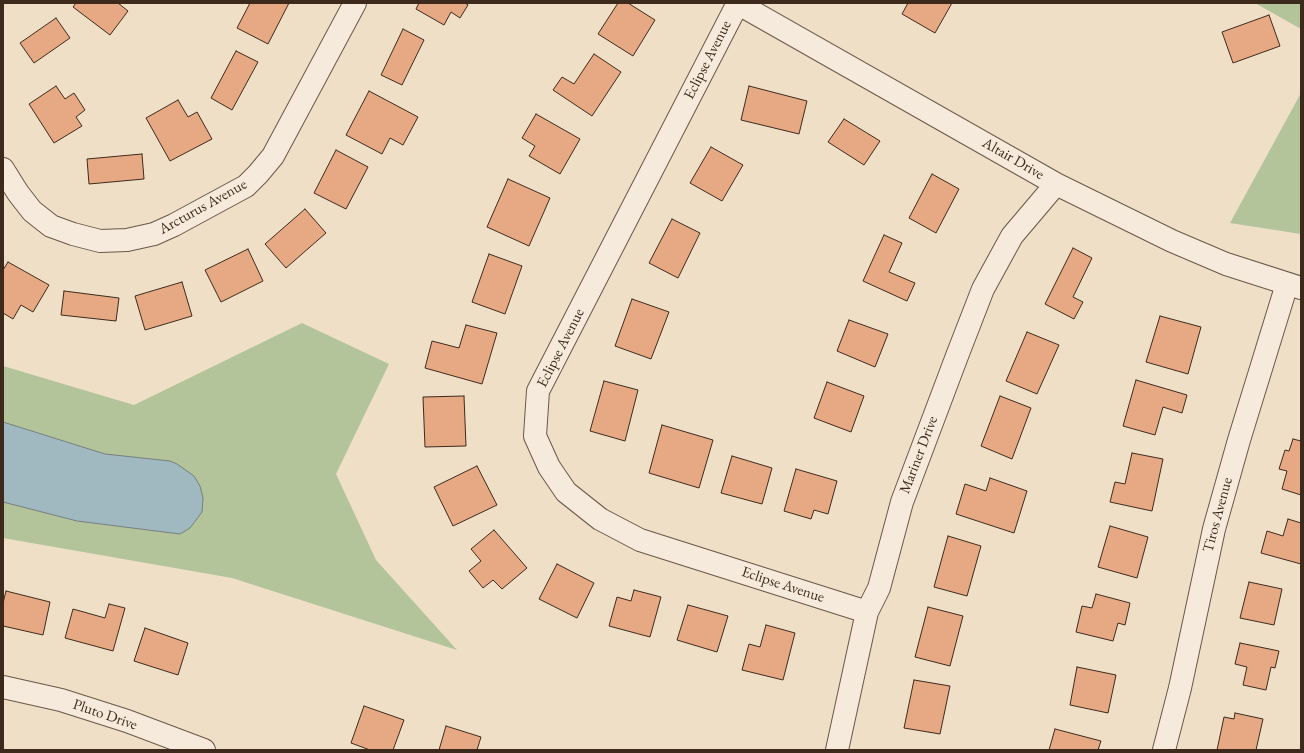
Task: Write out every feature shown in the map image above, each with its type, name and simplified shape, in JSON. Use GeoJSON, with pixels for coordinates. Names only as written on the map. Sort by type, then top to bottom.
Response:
{"type":"FeatureCollection","features":[{"type":"Feature","properties":{"kind":"street","name":"Arcturus Avenue"},"geometry":{"type":"LineString","coordinates":[[3,169],[18,193],[32,211],[51,226],[73,234],[100,241],[127,240],[154,234],[174,225],[246,186],[273,156],[355,3]]}},
{"type":"Feature","properties":{"kind":"street","name":"Altair Drive"},"geometry":{"type":"LineString","coordinates":[[738,3],[1056,184],[1172,241],[1226,264],[1294,286]]}},
{"type":"Feature","properties":{"kind":"street","name":"Eclipse Avenue"},"geometry":{"type":"LineString","coordinates":[[738,3],[538,392],[535,436],[549,467],[566,492],[600,518],[640,540],[866,612]]}},
{"type":"Feature","properties":{"kind":"street","name":"Mariner Drive"},"geometry":{"type":"LineString","coordinates":[[837,750],[866,612],[879,588],[902,502],[983,289],[1012,236],[1056,184]]}},
{"type":"Feature","properties":{"kind":"street","name":"Tiros Avenue"},"geometry":{"type":"LineString","coordinates":[[1164,750],[1180,688],[1214,529],[1241,432],[1294,286]]}},
{"type":"Feature","properties":{"kind":"street","name":"Pluto Drive"},"geometry":{"type":"LineString","coordinates":[[3,687],[61,700],[127,721],[169,744],[204,750]]}},
{"type":"Feature","properties":{"kind":"green space"},"geometry":{"type":"Polygon","coordinates":[[[1255,3],[1301,3],[1301,29],[1255,3]]]}},
{"type":"Feature","properties":{"kind":"green space"},"geometry":{"type":"Polygon","coordinates":[[[1301,93],[1301,234],[1230,223],[1301,93]]]}},
{"type":"Feature","properties":{"kind":"green space"},"geometry":{"type":"Polygon","coordinates":[[[302,323],[389,364],[336,474],[376,560],[457,650],[232,578],[3,538],[3,366],[134,405],[302,323]]]}},
{"type":"Feature","properties":{"kind":"water"},"geometry":{"type":"Polygon","coordinates":[[[3,422],[105,454],[170,461],[177,464],[194,476],[200,486],[203,498],[202,512],[190,528],[180,534],[77,521],[3,502],[3,422]]]}},
{"type":"Feature","properties":{"kind":"building"},"geometry":{"type":"Polygon","coordinates":[[[76,3],[118,3],[128,11],[110,35],[73,7],[76,3]]]}},
{"type":"Feature","properties":{"kind":"building"},"geometry":{"type":"Polygon","coordinates":[[[250,3],[289,3],[268,44],[237,28],[250,3]]]}},
{"type":"Feature","properties":{"kind":"building"},"geometry":{"type":"Polygon","coordinates":[[[419,3],[465,3],[468,5],[460,18],[451,12],[444,25],[416,9],[419,3]]]}},
{"type":"Feature","properties":{"kind":"building"},"geometry":{"type":"Polygon","coordinates":[[[618,3],[628,3],[655,20],[633,56],[598,34],[618,3]]]}},
{"type":"Feature","properties":{"kind":"building"},"geometry":{"type":"Polygon","coordinates":[[[908,3],[952,3],[935,33],[902,14],[908,3]]]}},
{"type":"Feature","properties":{"kind":"building"},"geometry":{"type":"Polygon","coordinates":[[[1269,15],[1280,46],[1233,63],[1222,32],[1269,15]]]}},
{"type":"Feature","properties":{"kind":"building"},"geometry":{"type":"Polygon","coordinates":[[[56,18],[70,38],[34,63],[20,43],[56,18]]]}},
{"type":"Feature","properties":{"kind":"building"},"geometry":{"type":"Polygon","coordinates":[[[403,29],[424,40],[402,85],[381,75],[403,29]]]}},
{"type":"Feature","properties":{"kind":"building"},"geometry":{"type":"Polygon","coordinates":[[[236,51],[258,62],[232,110],[211,98],[236,51]]]}},
{"type":"Feature","properties":{"kind":"building"},"geometry":{"type":"Polygon","coordinates":[[[594,54],[621,72],[592,116],[553,90],[562,77],[574,84],[594,54]]]}},
{"type":"Feature","properties":{"kind":"building"},"geometry":{"type":"Polygon","coordinates":[[[56,86],[65,99],[74,93],[85,110],[76,117],[82,126],[54,143],[29,104],[56,86]]]}},
{"type":"Feature","properties":{"kind":"building"},"geometry":{"type":"Polygon","coordinates":[[[749,86],[807,101],[799,134],[741,120],[749,86]]]}},
{"type":"Feature","properties":{"kind":"building"},"geometry":{"type":"Polygon","coordinates":[[[369,91],[418,117],[403,145],[390,138],[382,154],[346,135],[369,91]]]}},
{"type":"Feature","properties":{"kind":"building"},"geometry":{"type":"Polygon","coordinates":[[[178,100],[188,117],[197,112],[212,139],[170,161],[146,118],[178,100]]]}},
{"type":"Feature","properties":{"kind":"building"},"geometry":{"type":"Polygon","coordinates":[[[536,114],[580,139],[560,174],[529,156],[535,146],[522,138],[536,114]]]}},
{"type":"Feature","properties":{"kind":"building"},"geometry":{"type":"Polygon","coordinates":[[[844,119],[880,141],[864,165],[828,142],[844,119]]]}},
{"type":"Feature","properties":{"kind":"building"},"geometry":{"type":"Polygon","coordinates":[[[711,147],[743,165],[722,201],[690,183],[711,147]]]}},
{"type":"Feature","properties":{"kind":"building"},"geometry":{"type":"Polygon","coordinates":[[[336,150],[368,167],[346,209],[314,193],[336,150]]]}},
{"type":"Feature","properties":{"kind":"building"},"geometry":{"type":"Polygon","coordinates":[[[142,154],[144,179],[89,184],[87,159],[142,154]]]}},
{"type":"Feature","properties":{"kind":"building"},"geometry":{"type":"Polygon","coordinates":[[[932,174],[959,189],[936,233],[909,218],[932,174]]]}},
{"type":"Feature","properties":{"kind":"building"},"geometry":{"type":"Polygon","coordinates":[[[508,179],[550,198],[529,246],[487,227],[508,179]]]}},
{"type":"Feature","properties":{"kind":"building"},"geometry":{"type":"Polygon","coordinates":[[[305,209],[326,233],[286,268],[265,244],[305,209]]]}},
{"type":"Feature","properties":{"kind":"building"},"geometry":{"type":"Polygon","coordinates":[[[672,219],[700,233],[678,278],[649,263],[672,219]]]}},
{"type":"Feature","properties":{"kind":"building"},"geometry":{"type":"Polygon","coordinates":[[[884,235],[902,243],[889,272],[915,283],[907,301],[863,281],[884,235]]]}},
{"type":"Feature","properties":{"kind":"building"},"geometry":{"type":"Polygon","coordinates":[[[1073,248],[1092,258],[1073,297],[1083,302],[1074,319],[1045,304],[1073,248]]]}},
{"type":"Feature","properties":{"kind":"building"},"geometry":{"type":"Polygon","coordinates":[[[248,249],[263,281],[221,302],[205,270],[248,249]]]}},
{"type":"Feature","properties":{"kind":"building"},"geometry":{"type":"Polygon","coordinates":[[[489,254],[522,266],[505,314],[472,302],[489,254]]]}},
{"type":"Feature","properties":{"kind":"building"},"geometry":{"type":"Polygon","coordinates":[[[8,262],[49,285],[33,312],[21,305],[13,319],[3,313],[3,270],[8,262]]]}},
{"type":"Feature","properties":{"kind":"building"},"geometry":{"type":"Polygon","coordinates":[[[182,282],[192,316],[145,330],[135,296],[182,282]]]}},
{"type":"Feature","properties":{"kind":"building"},"geometry":{"type":"Polygon","coordinates":[[[64,291],[119,298],[116,321],[61,315],[64,291]]]}},
{"type":"Feature","properties":{"kind":"building"},"geometry":{"type":"Polygon","coordinates":[[[632,299],[669,312],[651,359],[615,346],[632,299]]]}},
{"type":"Feature","properties":{"kind":"building"},"geometry":{"type":"Polygon","coordinates":[[[1160,316],[1201,327],[1188,374],[1146,362],[1160,316]]]}},
{"type":"Feature","properties":{"kind":"building"},"geometry":{"type":"Polygon","coordinates":[[[849,320],[888,334],[875,367],[837,351],[849,320]]]}},
{"type":"Feature","properties":{"kind":"building"},"geometry":{"type":"Polygon","coordinates":[[[466,325],[497,333],[482,384],[425,368],[432,341],[459,348],[466,325]]]}},
{"type":"Feature","properties":{"kind":"building"},"geometry":{"type":"Polygon","coordinates":[[[1027,332],[1059,345],[1037,394],[1006,381],[1027,332]]]}},
{"type":"Feature","properties":{"kind":"building"},"geometry":{"type":"Polygon","coordinates":[[[1136,380],[1187,395],[1182,413],[1163,407],[1155,435],[1123,426],[1136,380]]]}},
{"type":"Feature","properties":{"kind":"building"},"geometry":{"type":"Polygon","coordinates":[[[604,381],[638,390],[625,441],[590,431],[604,381]]]}},
{"type":"Feature","properties":{"kind":"building"},"geometry":{"type":"Polygon","coordinates":[[[827,382],[864,396],[851,432],[814,418],[827,382]]]}},
{"type":"Feature","properties":{"kind":"building"},"geometry":{"type":"Polygon","coordinates":[[[464,396],[466,446],[425,447],[423,397],[464,396]]]}},
{"type":"Feature","properties":{"kind":"building"},"geometry":{"type":"Polygon","coordinates":[[[1000,396],[1031,408],[1012,459],[981,446],[1000,396]]]}},
{"type":"Feature","properties":{"kind":"building"},"geometry":{"type":"Polygon","coordinates":[[[662,425],[713,440],[699,488],[649,473],[662,425]]]}},
{"type":"Feature","properties":{"kind":"building"},"geometry":{"type":"Polygon","coordinates":[[[1293,439],[1301,441],[1301,495],[1282,489],[1287,471],[1279,469],[1285,450],[1289,451],[1293,439]]]}},
{"type":"Feature","properties":{"kind":"building"},"geometry":{"type":"Polygon","coordinates":[[[1132,453],[1163,459],[1152,511],[1110,502],[1115,482],[1125,484],[1132,453]]]}},
{"type":"Feature","properties":{"kind":"building"},"geometry":{"type":"Polygon","coordinates":[[[732,456],[772,468],[762,504],[721,493],[732,456]]]}},
{"type":"Feature","properties":{"kind":"building"},"geometry":{"type":"Polygon","coordinates":[[[477,466],[497,505],[453,526],[434,487],[477,466]]]}},
{"type":"Feature","properties":{"kind":"building"},"geometry":{"type":"Polygon","coordinates":[[[796,469],[837,481],[828,514],[814,510],[811,519],[784,511],[796,469]]]}},
{"type":"Feature","properties":{"kind":"building"},"geometry":{"type":"Polygon","coordinates":[[[990,478],[1027,491],[1014,533],[956,514],[965,484],[986,491],[990,478]]]}},
{"type":"Feature","properties":{"kind":"building"},"geometry":{"type":"Polygon","coordinates":[[[1288,519],[1301,523],[1301,564],[1261,553],[1267,531],[1283,536],[1288,519]]]}},
{"type":"Feature","properties":{"kind":"building"},"geometry":{"type":"Polygon","coordinates":[[[1110,526],[1148,537],[1137,578],[1098,567],[1110,526]]]}},
{"type":"Feature","properties":{"kind":"building"},"geometry":{"type":"Polygon","coordinates":[[[494,530],[527,568],[502,589],[493,580],[483,588],[469,571],[481,561],[471,549],[494,530]]]}},
{"type":"Feature","properties":{"kind":"building"},"geometry":{"type":"Polygon","coordinates":[[[948,536],[981,546],[967,596],[934,587],[948,536]]]}},
{"type":"Feature","properties":{"kind":"building"},"geometry":{"type":"Polygon","coordinates":[[[557,564],[594,583],[577,618],[539,599],[557,564]]]}},
{"type":"Feature","properties":{"kind":"building"},"geometry":{"type":"Polygon","coordinates":[[[1249,582],[1282,589],[1274,625],[1240,618],[1249,582]]]}},
{"type":"Feature","properties":{"kind":"building"},"geometry":{"type":"Polygon","coordinates":[[[634,590],[661,597],[650,637],[609,626],[617,597],[631,601],[634,590]]]}},
{"type":"Feature","properties":{"kind":"building"},"geometry":{"type":"Polygon","coordinates":[[[6,591],[50,602],[43,635],[3,626],[3,603],[6,591]]]}},
{"type":"Feature","properties":{"kind":"building"},"geometry":{"type":"Polygon","coordinates":[[[1096,594],[1130,603],[1125,625],[1118,623],[1113,641],[1076,632],[1082,606],[1092,608],[1096,594]]]}},
{"type":"Feature","properties":{"kind":"building"},"geometry":{"type":"Polygon","coordinates":[[[109,604],[125,608],[113,651],[65,638],[73,609],[105,618],[109,604]]]}},
{"type":"Feature","properties":{"kind":"building"},"geometry":{"type":"Polygon","coordinates":[[[688,605],[728,616],[717,652],[677,640],[688,605]]]}},
{"type":"Feature","properties":{"kind":"building"},"geometry":{"type":"Polygon","coordinates":[[[928,607],[963,616],[950,666],[915,657],[928,607]]]}},
{"type":"Feature","properties":{"kind":"building"},"geometry":{"type":"Polygon","coordinates":[[[766,625],[795,633],[783,680],[742,670],[749,644],[760,647],[766,625]]]}},
{"type":"Feature","properties":{"kind":"building"},"geometry":{"type":"Polygon","coordinates":[[[145,628],[188,643],[178,675],[134,661],[145,628]]]}},
{"type":"Feature","properties":{"kind":"building"},"geometry":{"type":"Polygon","coordinates":[[[1240,643],[1279,651],[1275,668],[1271,667],[1266,690],[1243,685],[1247,667],[1235,664],[1240,643]]]}},
{"type":"Feature","properties":{"kind":"building"},"geometry":{"type":"Polygon","coordinates":[[[1077,667],[1116,675],[1108,713],[1070,705],[1077,667]]]}},
{"type":"Feature","properties":{"kind":"building"},"geometry":{"type":"Polygon","coordinates":[[[914,680],[950,686],[940,734],[904,728],[914,680]]]}},
{"type":"Feature","properties":{"kind":"building"},"geometry":{"type":"Polygon","coordinates":[[[364,706],[404,720],[393,750],[370,750],[351,743],[364,706]]]}},
{"type":"Feature","properties":{"kind":"building"},"geometry":{"type":"Polygon","coordinates":[[[1235,713],[1263,719],[1256,750],[1217,750],[1224,717],[1234,719],[1235,713]]]}},
{"type":"Feature","properties":{"kind":"building"},"geometry":{"type":"Polygon","coordinates":[[[446,726],[481,737],[477,750],[439,750],[446,726]]]}},
{"type":"Feature","properties":{"kind":"building"},"geometry":{"type":"Polygon","coordinates":[[[1055,729],[1101,741],[1098,750],[1049,750],[1055,729]]]}}]}
